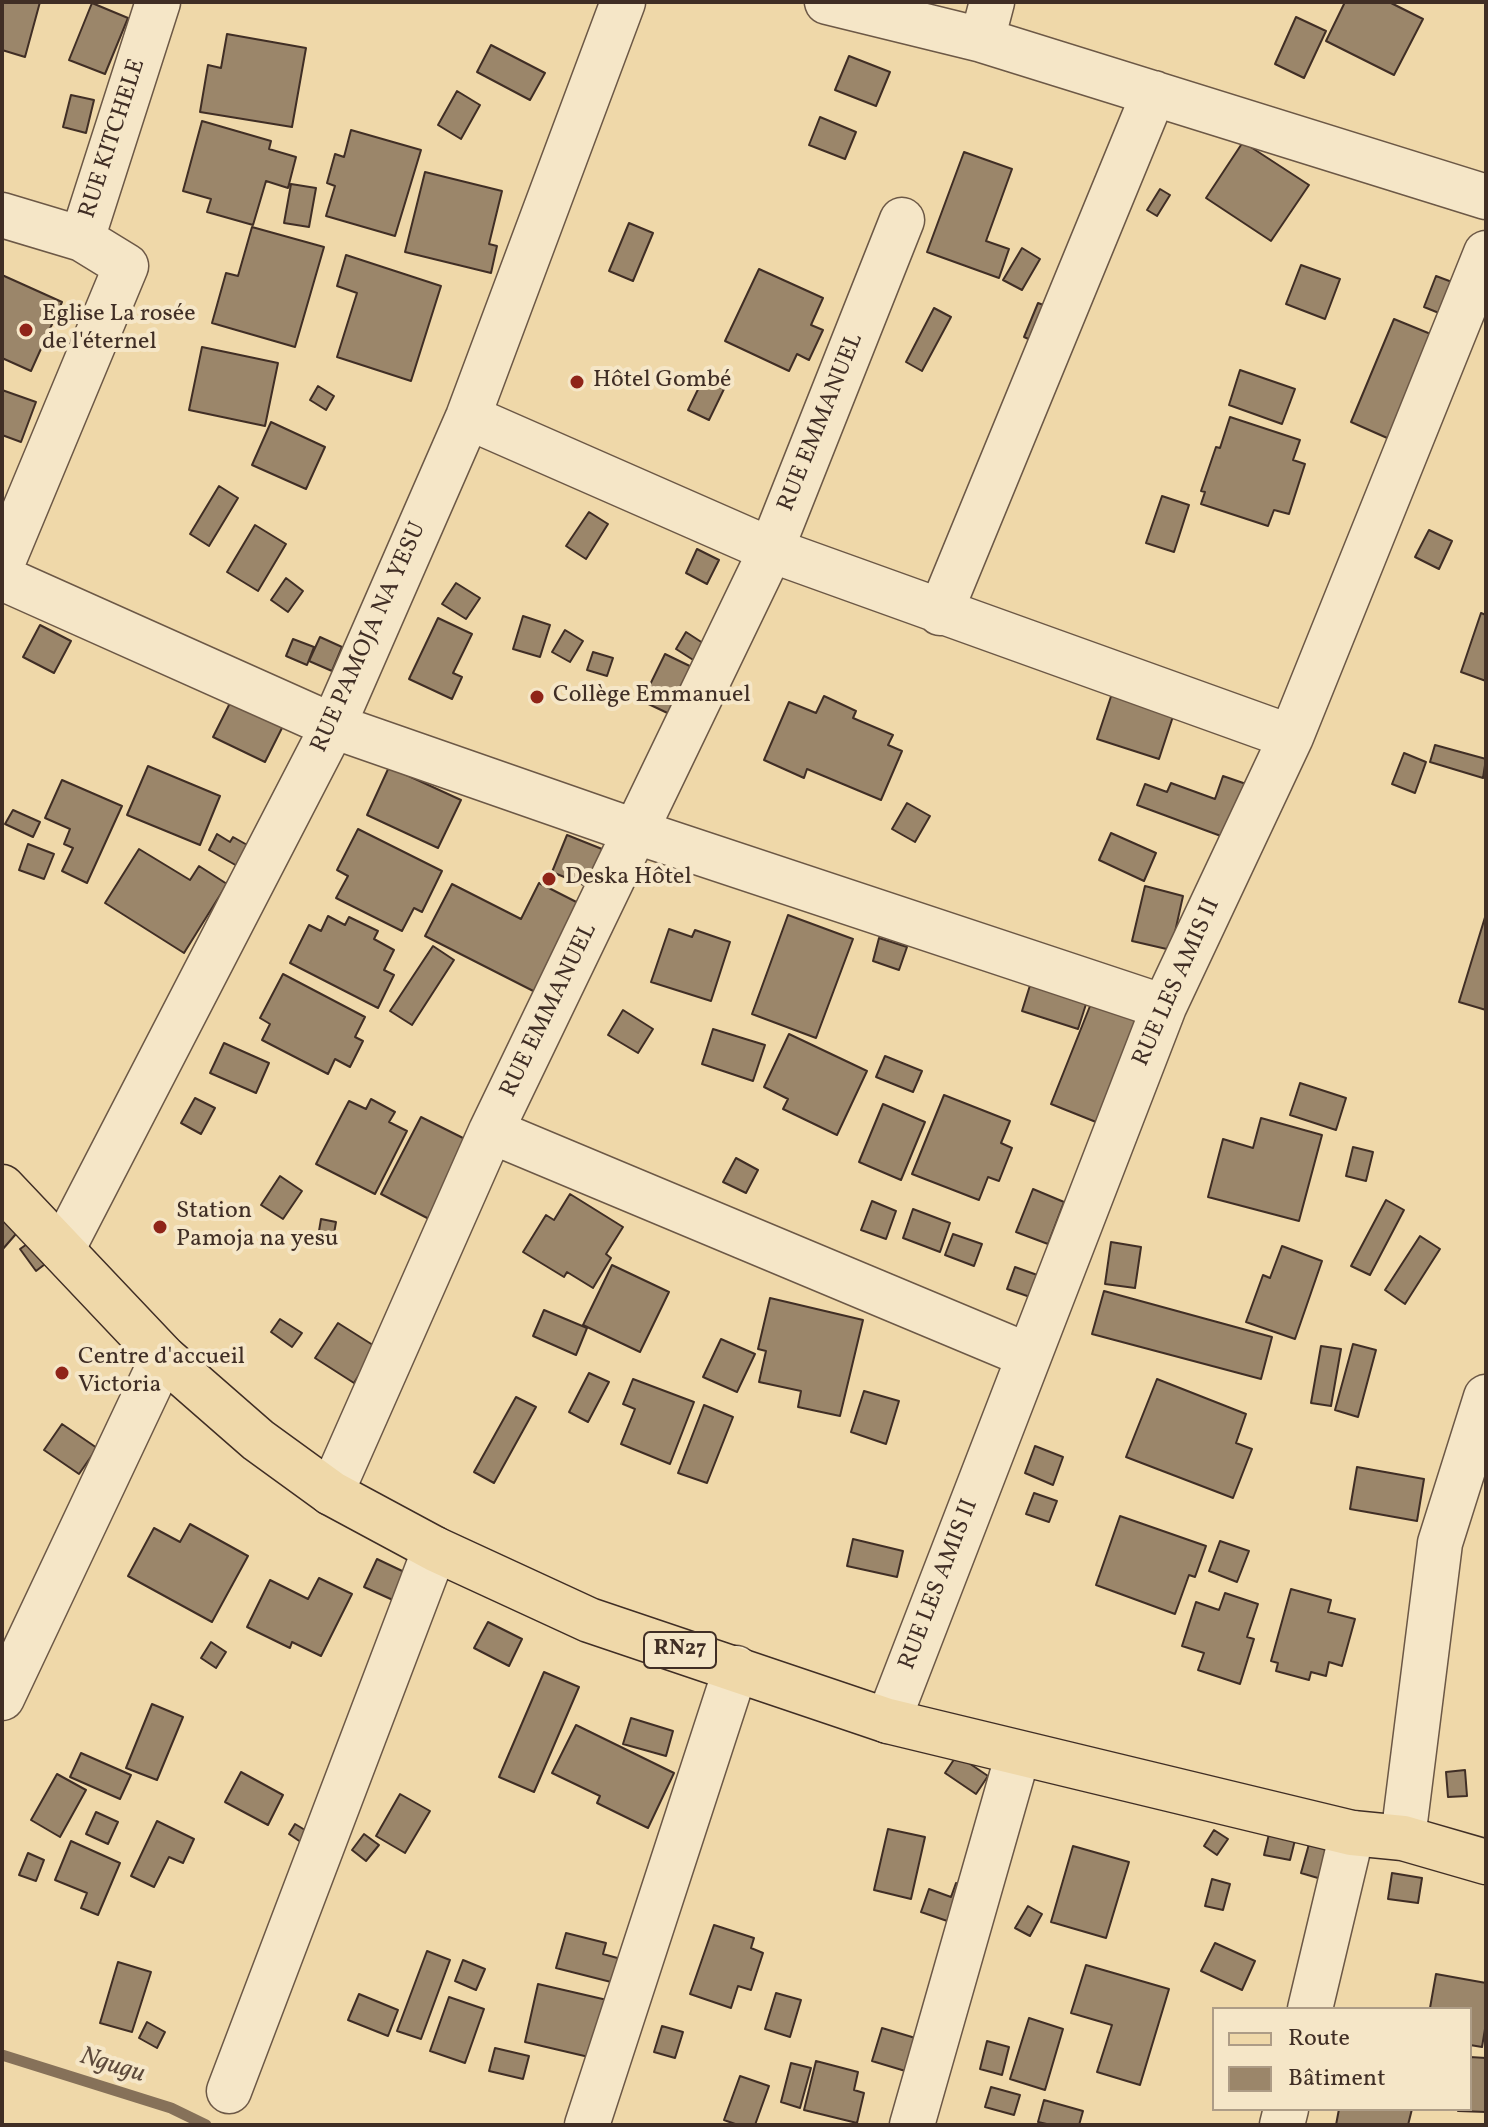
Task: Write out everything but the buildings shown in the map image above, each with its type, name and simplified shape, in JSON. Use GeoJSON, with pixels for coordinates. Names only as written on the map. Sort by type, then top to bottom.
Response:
{"type":"FeatureCollection","features":[{"type":"Feature","properties":{"kind":"main road","name":"RN27"},"geometry":{"type":"LineString","coordinates":[[2,1187],[163,1357],[258,1440],[331,1493],[435,1549],[589,1620],[888,1721],[1352,1833],[1403,1838],[1486,1862]]}},
{"type":"Feature","properties":{"kind":"street","name":"RUE KITCHELE"},"geometry":{"type":"LineString","coordinates":[[2,564],[126,266],[82,239],[158,2]]}},
{"type":"Feature","properties":{"kind":"street","name":"RUE PAMOJA NA YESU"},"geometry":{"type":"LineString","coordinates":[[62,1250],[333,726],[468,417],[623,2]]}},
{"type":"Feature","properties":{"kind":"street"},"geometry":{"type":"LineString","coordinates":[[827,2],[987,21],[1154,93],[1486,197]]}},
{"type":"Feature","properties":{"kind":"street"},"geometry":{"type":"LineString","coordinates":[[940,613],[1154,93]]}},
{"type":"Feature","properties":{"kind":"street"},"geometry":{"type":"LineString","coordinates":[[2,215],[82,239]]}},
{"type":"Feature","properties":{"kind":"street","name":"RUE EMMANUEL"},"geometry":{"type":"LineString","coordinates":[[331,1493],[491,1131],[771,550],[902,220]]}},
{"type":"Feature","properties":{"kind":"street","name":"RUE LES AMIS II"},"geometry":{"type":"LineString","coordinates":[[888,1721],[1164,1007],[1291,737],[1486,253]]}},
{"type":"Feature","properties":{"kind":"street"},"geometry":{"type":"LineString","coordinates":[[468,417],[771,550],[1291,737]]}},
{"type":"Feature","properties":{"kind":"street"},"geometry":{"type":"LineString","coordinates":[[2,578],[333,726],[637,832],[1164,1007]]}},
{"type":"Feature","properties":{"kind":"street"},"geometry":{"type":"LineString","coordinates":[[491,1131],[1029,1356]]}},
{"type":"Feature","properties":{"kind":"street"},"geometry":{"type":"LineString","coordinates":[[2,1698],[163,1357]]}},
{"type":"Feature","properties":{"kind":"street"},"geometry":{"type":"LineString","coordinates":[[1403,1838],[1440,1543],[1486,1397]]}},
{"type":"Feature","properties":{"kind":"street"},"geometry":{"type":"LineString","coordinates":[[229,2091],[435,1549]]}},
{"type":"Feature","properties":{"kind":"street"},"geometry":{"type":"LineString","coordinates":[[587,2125],[736,1668]]}},
{"type":"Feature","properties":{"kind":"street"},"geometry":{"type":"LineString","coordinates":[[912,2125],[1018,1754]]}},
{"type":"Feature","properties":{"kind":"street"},"geometry":{"type":"LineString","coordinates":[[1310,2007],[1352,1833]]}},
{"type":"Feature","properties":{"kind":"waterway","name":"Ngugu"},"geometry":{"type":"LineString","coordinates":[[2,2055],[171,2108],[206,2125]]}},
{"type":"Feature","properties":{"kind":"place","name":"Eglise La rosée de l'éternel"},"geometry":{"type":"Point","coordinates":[26,330]}},
{"type":"Feature","properties":{"kind":"place","name":"Hôtel Gombé"},"geometry":{"type":"Point","coordinates":[577,382]}},
{"type":"Feature","properties":{"kind":"place","name":"Collège Emmanuel"},"geometry":{"type":"Point","coordinates":[537,697]}},
{"type":"Feature","properties":{"kind":"place","name":"Deska Hôtel"},"geometry":{"type":"Point","coordinates":[549,879]}},
{"type":"Feature","properties":{"kind":"place","name":"Station Pamoja na yesu"},"geometry":{"type":"Point","coordinates":[160,1227]}},
{"type":"Feature","properties":{"kind":"place","name":"Centre d'accueil Victoria"},"geometry":{"type":"Point","coordinates":[62,1373]}}]}
